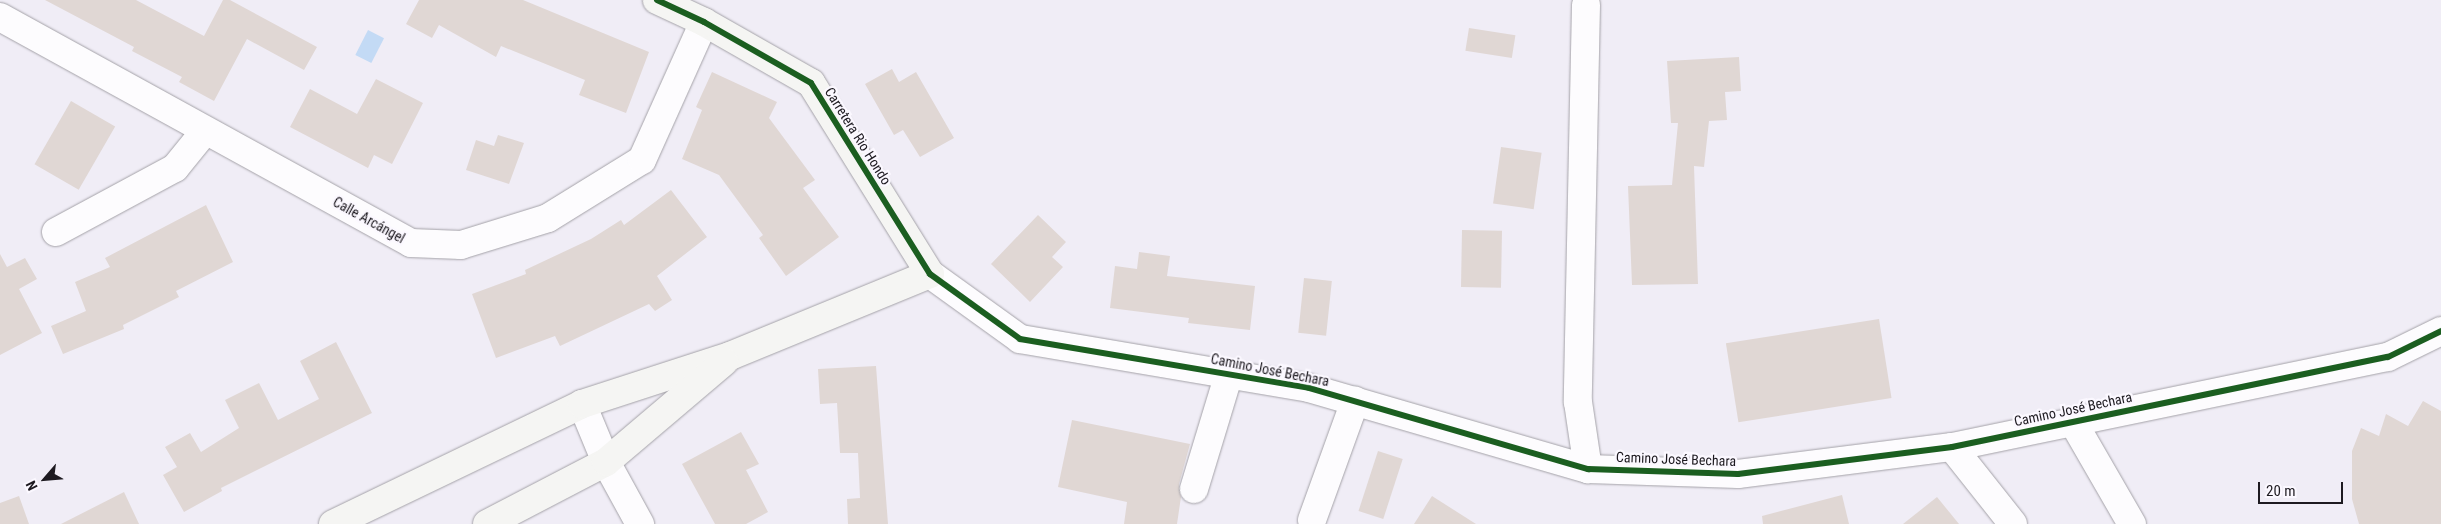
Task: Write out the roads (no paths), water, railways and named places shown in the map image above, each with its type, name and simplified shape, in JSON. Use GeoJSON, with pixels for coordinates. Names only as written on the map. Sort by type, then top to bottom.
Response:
{"type":"FeatureCollection","features":[{"type":"Feature","properties":{"kind":"street","name":"Carretera Rio Hondo"},"geometry":{"type":"LineString","coordinates":[[657,0],[704,22],[811,83],[930,274]]}},
{"type":"Feature","properties":{"kind":"street"},"geometry":{"type":"LineString","coordinates":[[1586,5],[1578,402],[1588,469]]}},
{"type":"Feature","properties":{"kind":"street","name":"Calle Arcángel"},"geometry":{"type":"LineString","coordinates":[[0,17],[411,243],[461,245],[548,218],[642,160],[704,22]]}},
{"type":"Feature","properties":{"kind":"street"},"geometry":{"type":"LineString","coordinates":[[56,232],[175,168],[205,131]]}},
{"type":"Feature","properties":{"kind":"street"},"geometry":{"type":"LineString","coordinates":[[333,524],[582,404],[730,356],[930,274]]}},
{"type":"Feature","properties":{"kind":"street","name":"Camino José Bechara"},"geometry":{"type":"LineString","coordinates":[[930,274],[1020,339],[1308,388],[1588,469],[1738,474],[1952,447],[2388,357],[2441,331]]}},
{"type":"Feature","properties":{"kind":"street"},"geometry":{"type":"LineString","coordinates":[[487,524],[606,462],[730,356]]}},
{"type":"Feature","properties":{"kind":"street"},"geometry":{"type":"LineString","coordinates":[[1194,488],[1229,374]]}},
{"type":"Feature","properties":{"kind":"street"},"geometry":{"type":"LineString","coordinates":[[1312,520],[1355,401]]}},
{"type":"Feature","properties":{"kind":"street"},"geometry":{"type":"LineString","coordinates":[[582,404],[606,462],[640,524]]}},
{"type":"Feature","properties":{"kind":"street"},"geometry":{"type":"LineString","coordinates":[[2072,422],[2132,524]]}},
{"type":"Feature","properties":{"kind":"street"},"geometry":{"type":"LineString","coordinates":[[1952,447],[2013,524]]}},
{"type":"Feature","properties":{"kind":"water"},"geometry":{"type":"Polygon","coordinates":[[[368,30],[384,38],[371,63],[355,55],[368,30]]]}}]}
